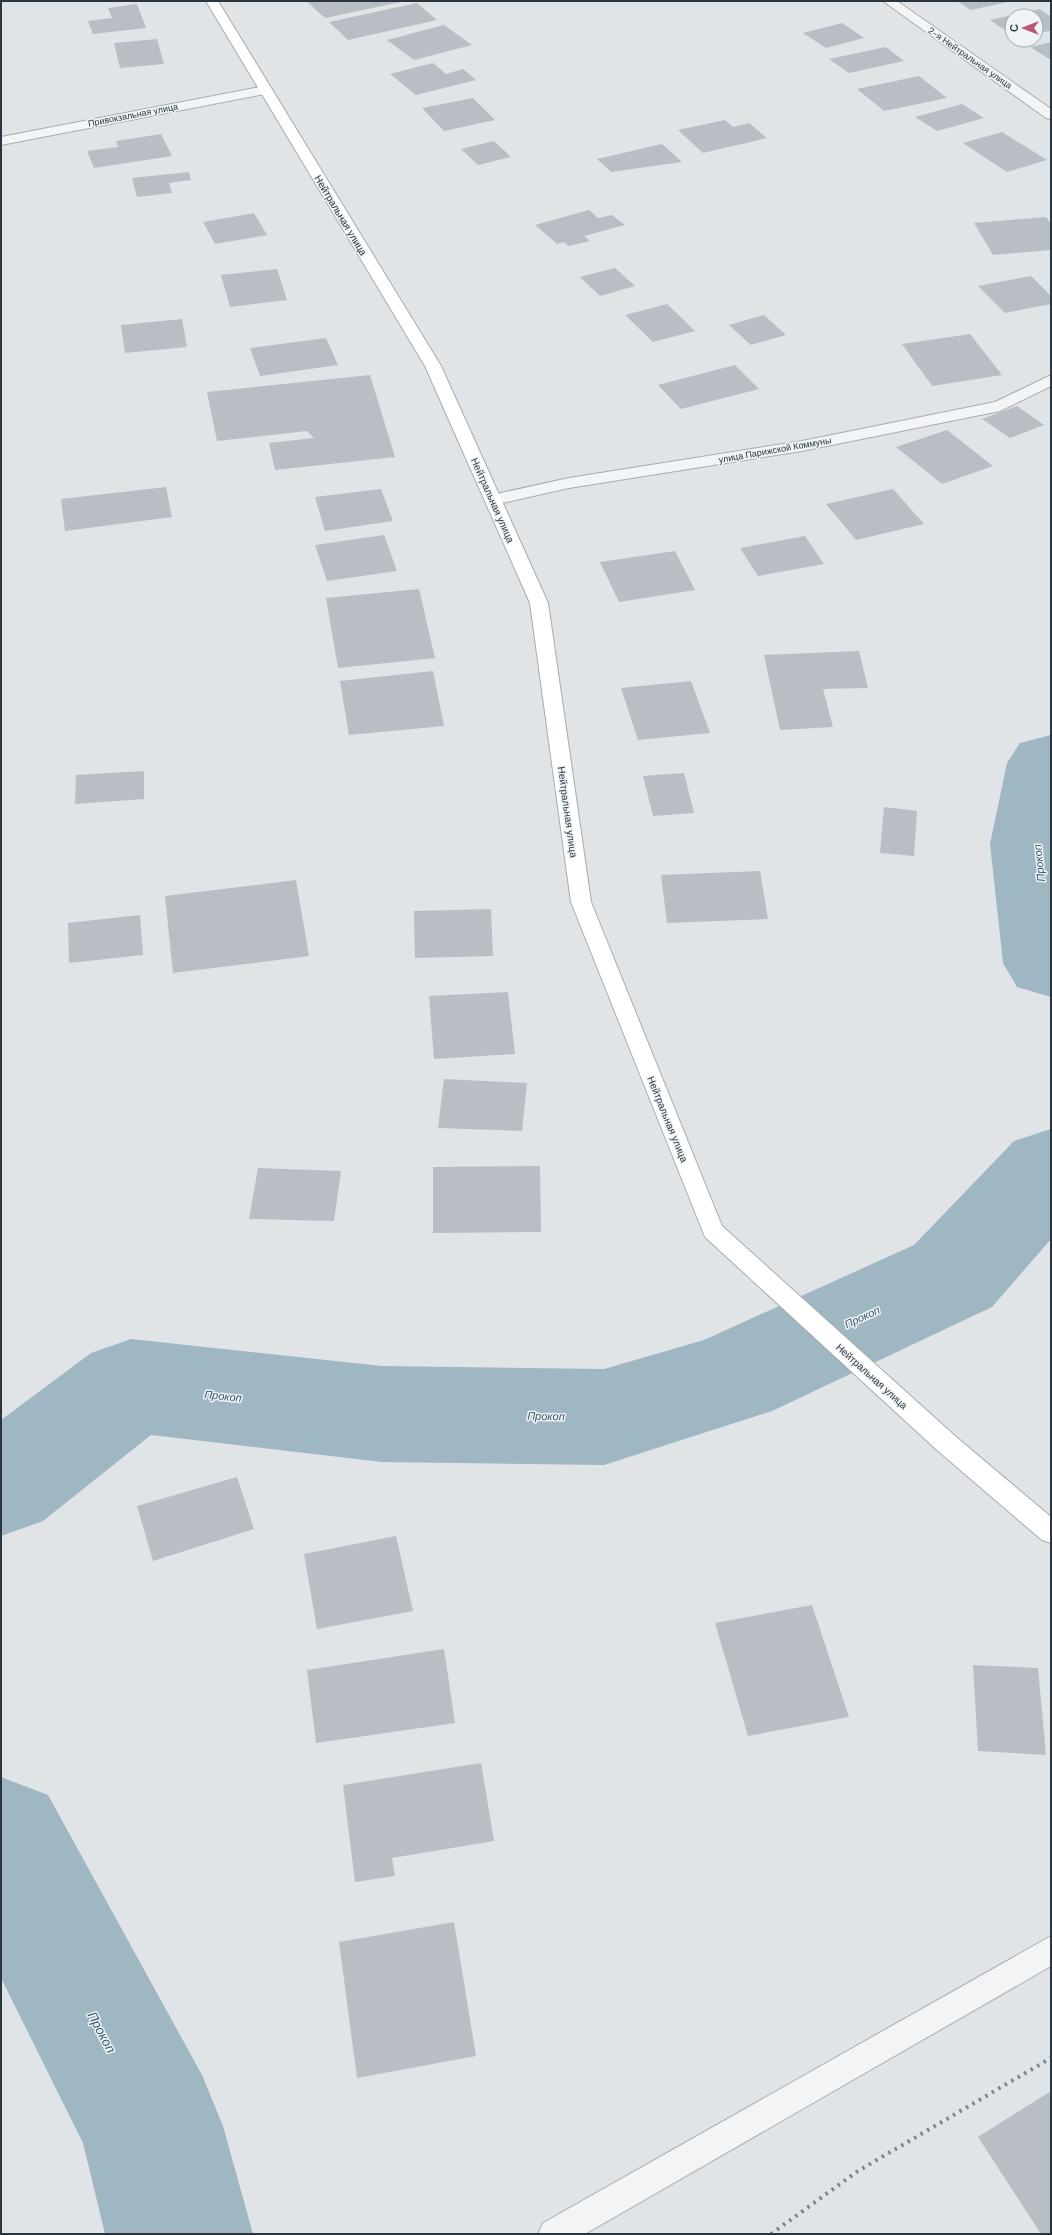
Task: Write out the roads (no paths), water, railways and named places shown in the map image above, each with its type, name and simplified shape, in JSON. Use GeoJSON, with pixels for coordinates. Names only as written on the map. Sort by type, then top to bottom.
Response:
{"type":"FeatureCollection","features":[{"type":"Feature","properties":{"kind":"main road","name":"Нейтральная улица"},"geometry":{"type":"LineString","coordinates":[[212,1],[433,366],[539,603],[581,902],[713,1231],[946,1443],[1051,1532]]}},
{"type":"Feature","properties":{"kind":"street","name":"2-я Нейтральная улица"},"geometry":{"type":"LineString","coordinates":[[889,1],[1051,115]]}},
{"type":"Feature","properties":{"kind":"street","name":"Привокзальная улица"},"geometry":{"type":"LineString","coordinates":[[1,141],[265,90]]}},
{"type":"Feature","properties":{"kind":"street","name":"улица Парижской Коммуны"},"geometry":{"type":"LineString","coordinates":[[493,500],[569,483],[802,446],[1000,406],[1051,380]]}},
{"type":"Feature","properties":{"kind":"street"},"geometry":{"type":"LineString","coordinates":[[554,2234],[1051,1950]]}},
{"type":"Feature","properties":{"kind":"waterway","name":"Прокоп"},"geometry":{"type":"LineString","coordinates":[[1051,763],[1036,844],[1051,963]]}},
{"type":"Feature","properties":{"kind":"waterway","name":"Прокоп"},"geometry":{"type":"LineString","coordinates":[[1,1486],[131,1386],[382,1414],[604,1417],[732,1378],[953,1276],[1051,1169]]}},
{"type":"Feature","properties":{"kind":"waterway","name":"Прокоп"},"geometry":{"type":"LineString","coordinates":[[1,1840],[151,2126],[179,2234]]}},
{"type":"Feature","properties":{"kind":"railway"},"geometry":{"type":"LineString","coordinates":[[771,2234],[858,2171],[1051,2058]]}}]}
